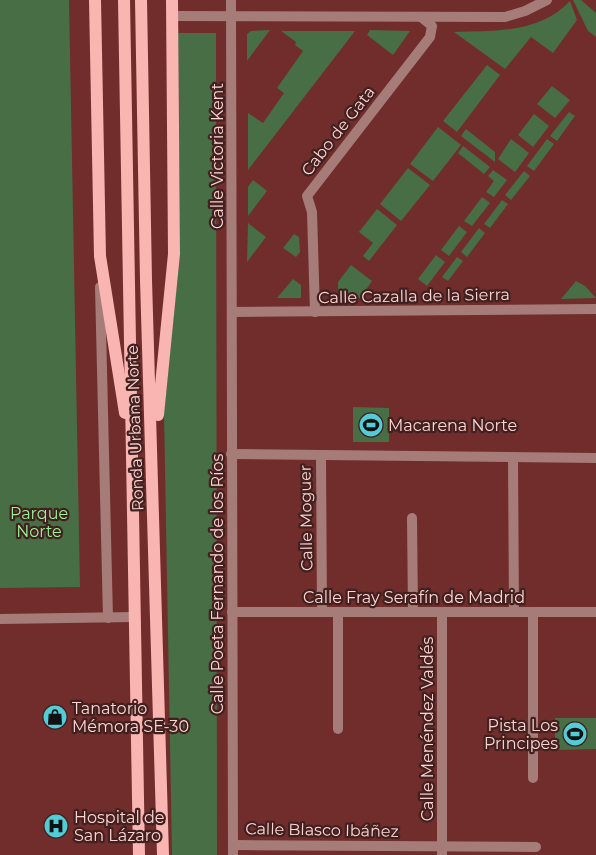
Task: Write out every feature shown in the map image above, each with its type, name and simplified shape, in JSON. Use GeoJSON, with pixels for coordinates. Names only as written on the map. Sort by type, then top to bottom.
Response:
{"type":"FeatureCollection","features":[{"type":"Feature","properties":{"kind":"main road"},"geometry":{"type":"LineString","coordinates":[[95,0],[100,256],[133,458]]}},
{"type":"Feature","properties":{"kind":"main road","name":"Ronda Urbana Norte"},"geometry":{"type":"LineString","coordinates":[[124,0],[139,855]]}},
{"type":"Feature","properties":{"kind":"main road","name":"Ronda Urbana Norte"},"geometry":{"type":"LineString","coordinates":[[141,0],[146,280],[153,457],[163,855]]}},
{"type":"Feature","properties":{"kind":"main road"},"geometry":{"type":"LineString","coordinates":[[153,457],[174,254],[172,0]]}},
{"type":"Feature","properties":{"kind":"street","name":"Calle Victoria Kent"},"geometry":{"type":"LineString","coordinates":[[231,0],[232,312]]}},
{"type":"Feature","properties":{"kind":"street"},"geometry":{"type":"LineString","coordinates":[[172,16],[505,16],[526,11],[547,0]]}},
{"type":"Feature","properties":{"kind":"street","name":"Cabo de Gata"},"geometry":{"type":"LineString","coordinates":[[315,312],[312,212],[307,196],[430,37],[432,26],[420,16]]}},
{"type":"Feature","properties":{"kind":"street"},"geometry":{"type":"LineString","coordinates":[[100,256],[108,618]]}},
{"type":"Feature","properties":{"kind":"street","name":"Calle Cazalla de la Sierra"},"geometry":{"type":"LineString","coordinates":[[232,312],[596,309]]}},
{"type":"Feature","properties":{"kind":"street","name":"Calle Poeta Fernando de los Ríos"},"geometry":{"type":"LineString","coordinates":[[232,312],[233,850]]}},
{"type":"Feature","properties":{"kind":"street"},"geometry":{"type":"LineString","coordinates":[[231,454],[596,458]]}},
{"type":"Feature","properties":{"kind":"street","name":"Calle Moguer"},"geometry":{"type":"LineString","coordinates":[[321,455],[322,612]]}},
{"type":"Feature","properties":{"kind":"street"},"geometry":{"type":"LineString","coordinates":[[513,457],[514,612]]}},
{"type":"Feature","properties":{"kind":"street"},"geometry":{"type":"LineString","coordinates":[[412,518],[412,612]]}},
{"type":"Feature","properties":{"kind":"street","name":"Calle Fray Serafín de Madrid"},"geometry":{"type":"LineString","coordinates":[[232,612],[596,612]]}},
{"type":"Feature","properties":{"kind":"street"},"geometry":{"type":"LineString","coordinates":[[338,612],[338,729]]}},
{"type":"Feature","properties":{"kind":"street","name":"Calle Menéndez Valdés"},"geometry":{"type":"LineString","coordinates":[[442,612],[442,851]]}},
{"type":"Feature","properties":{"kind":"street"},"geometry":{"type":"LineString","coordinates":[[533,612],[533,778]]}},
{"type":"Feature","properties":{"kind":"street"},"geometry":{"type":"LineString","coordinates":[[0,619],[134,617]]}},
{"type":"Feature","properties":{"kind":"street","name":"Calle Blasco Ibáñez"},"geometry":{"type":"LineString","coordinates":[[233,850],[442,851],[536,847]]}},
{"type":"Feature","properties":{"kind":"green space","name":"Parque Norte"},"geometry":{"type":"Polygon","coordinates":[[[0,0],[69,0],[80,587],[0,588],[0,0]]]}},
{"type":"Feature","properties":{"kind":"green space"},"geometry":{"type":"Polygon","coordinates":[[[573,0],[581,0],[596,13],[596,37],[588,31],[573,0]]]}},
{"type":"Feature","properties":{"kind":"green space"},"geometry":{"type":"Polygon","coordinates":[[[570,1],[577,20],[553,53],[531,37],[505,69],[454,32],[501,30],[531,25],[558,11],[570,1]]]}},
{"type":"Feature","properties":{"kind":"green space"},"geometry":{"type":"Polygon","coordinates":[[[270,30],[247,61],[247,34],[251,31],[270,30]]]}},
{"type":"Feature","properties":{"kind":"green space"},"geometry":{"type":"Polygon","coordinates":[[[370,30],[410,31],[393,55],[367,35],[370,30]]]}},
{"type":"Feature","properties":{"kind":"green space"},"geometry":{"type":"Polygon","coordinates":[[[281,31],[355,31],[248,170],[248,113],[263,123],[284,93],[277,88],[303,51],[295,45],[296,42],[281,31]]]}},
{"type":"Feature","properties":{"kind":"green space"},"geometry":{"type":"Polygon","coordinates":[[[178,33],[216,33],[217,855],[172,855],[164,412],[180,253],[178,33]]]}},
{"type":"Feature","properties":{"kind":"green space"},"geometry":{"type":"Polygon","coordinates":[[[487,65],[500,75],[457,132],[443,121],[487,65]]]}},
{"type":"Feature","properties":{"kind":"green space"},"geometry":{"type":"Polygon","coordinates":[[[552,86],[570,100],[555,118],[537,104],[552,86]]]}},
{"type":"Feature","properties":{"kind":"green space"},"geometry":{"type":"Polygon","coordinates":[[[569,112],[575,116],[557,141],[550,136],[569,112]]]}},
{"type":"Feature","properties":{"kind":"green space"},"geometry":{"type":"Polygon","coordinates":[[[534,114],[549,126],[533,147],[518,135],[534,114]]]}},
{"type":"Feature","properties":{"kind":"green space"},"geometry":{"type":"Polygon","coordinates":[[[438,127],[461,145],[433,181],[410,164],[438,127]]]}},
{"type":"Feature","properties":{"kind":"green space"},"geometry":{"type":"Polygon","coordinates":[[[466,129],[495,152],[495,162],[461,136],[466,129]]]}},
{"type":"Feature","properties":{"kind":"green space"},"geometry":{"type":"Polygon","coordinates":[[[511,139],[529,153],[515,172],[498,159],[511,139]]]}},
{"type":"Feature","properties":{"kind":"green space"},"geometry":{"type":"Polygon","coordinates":[[[547,139],[554,144],[534,171],[527,166],[547,139]]]}},
{"type":"Feature","properties":{"kind":"green space"},"geometry":{"type":"Polygon","coordinates":[[[463,146],[490,167],[484,174],[458,153],[463,146]]]}},
{"type":"Feature","properties":{"kind":"green space"},"geometry":{"type":"Polygon","coordinates":[[[408,168],[430,185],[401,221],[380,204],[408,168]]]}},
{"type":"Feature","properties":{"kind":"green space"},"geometry":{"type":"Polygon","coordinates":[[[493,170],[507,180],[494,197],[486,192],[494,181],[488,176],[493,170]]]}},
{"type":"Feature","properties":{"kind":"green space"},"geometry":{"type":"Polygon","coordinates":[[[524,171],[530,176],[511,200],[505,195],[524,171]]]}},
{"type":"Feature","properties":{"kind":"green space"},"geometry":{"type":"Polygon","coordinates":[[[253,180],[267,191],[248,216],[248,187],[253,180]]]}},
{"type":"Feature","properties":{"kind":"green space"},"geometry":{"type":"Polygon","coordinates":[[[482,197],[490,203],[472,226],[464,221],[482,197]]]}},
{"type":"Feature","properties":{"kind":"green space"},"geometry":{"type":"Polygon","coordinates":[[[502,200],[508,204],[490,228],[484,224],[502,200]]]}},
{"type":"Feature","properties":{"kind":"green space"},"geometry":{"type":"Polygon","coordinates":[[[377,209],[397,225],[369,261],[363,256],[373,243],[359,232],[377,209]]]}},
{"type":"Feature","properties":{"kind":"green space"},"geometry":{"type":"Polygon","coordinates":[[[248,223],[266,237],[247,262],[248,223]]]}},
{"type":"Feature","properties":{"kind":"green space"},"geometry":{"type":"Polygon","coordinates":[[[459,226],[467,232],[449,256],[441,250],[459,226]]]}},
{"type":"Feature","properties":{"kind":"green space"},"geometry":{"type":"Polygon","coordinates":[[[479,228],[485,233],[467,257],[461,252],[479,228]]]}},
{"type":"Feature","properties":{"kind":"green space"},"geometry":{"type":"Polygon","coordinates":[[[294,234],[299,237],[300,252],[296,257],[283,248],[294,234]]]}},
{"type":"Feature","properties":{"kind":"green space"},"geometry":{"type":"Polygon","coordinates":[[[436,255],[445,262],[427,286],[418,279],[436,255]]]}},
{"type":"Feature","properties":{"kind":"green space"},"geometry":{"type":"Polygon","coordinates":[[[457,257],[463,261],[448,281],[442,277],[457,257]]]}},
{"type":"Feature","properties":{"kind":"green space"},"geometry":{"type":"Polygon","coordinates":[[[351,265],[372,281],[365,291],[362,291],[362,298],[338,298],[338,282],[351,265]]]}},
{"type":"Feature","properties":{"kind":"green space"},"geometry":{"type":"Polygon","coordinates":[[[293,279],[301,285],[301,298],[277,298],[293,279]]]}},
{"type":"Feature","properties":{"kind":"green space"},"geometry":{"type":"Polygon","coordinates":[[[576,281],[585,286],[596,298],[561,299],[576,281]]]}},
{"type":"Feature","properties":{"kind":"green space","name":"Macarena Norte"},"geometry":{"type":"Polygon","coordinates":[[[353,407],[389,408],[389,442],[353,442],[353,407]]]}},
{"type":"Feature","properties":{"kind":"green space","name":"Pista Los Principes"},"geometry":{"type":"Polygon","coordinates":[[[555,718],[596,718],[596,749],[555,750],[555,718]]]}},
{"type":"Feature","properties":{"kind":"place","name":"Macarena Norte"},"geometry":{"type":"Point","coordinates":[371,425]}},
{"type":"Feature","properties":{"kind":"place","name":"Tanatorio Mémora SE-30"},"geometry":{"type":"Point","coordinates":[55,717]}},
{"type":"Feature","properties":{"kind":"place","name":"Pista Los Principes"},"geometry":{"type":"Point","coordinates":[575,734]}},
{"type":"Feature","properties":{"kind":"place","name":"Hospital de San Lázaro"},"geometry":{"type":"Point","coordinates":[56,826]}}]}
